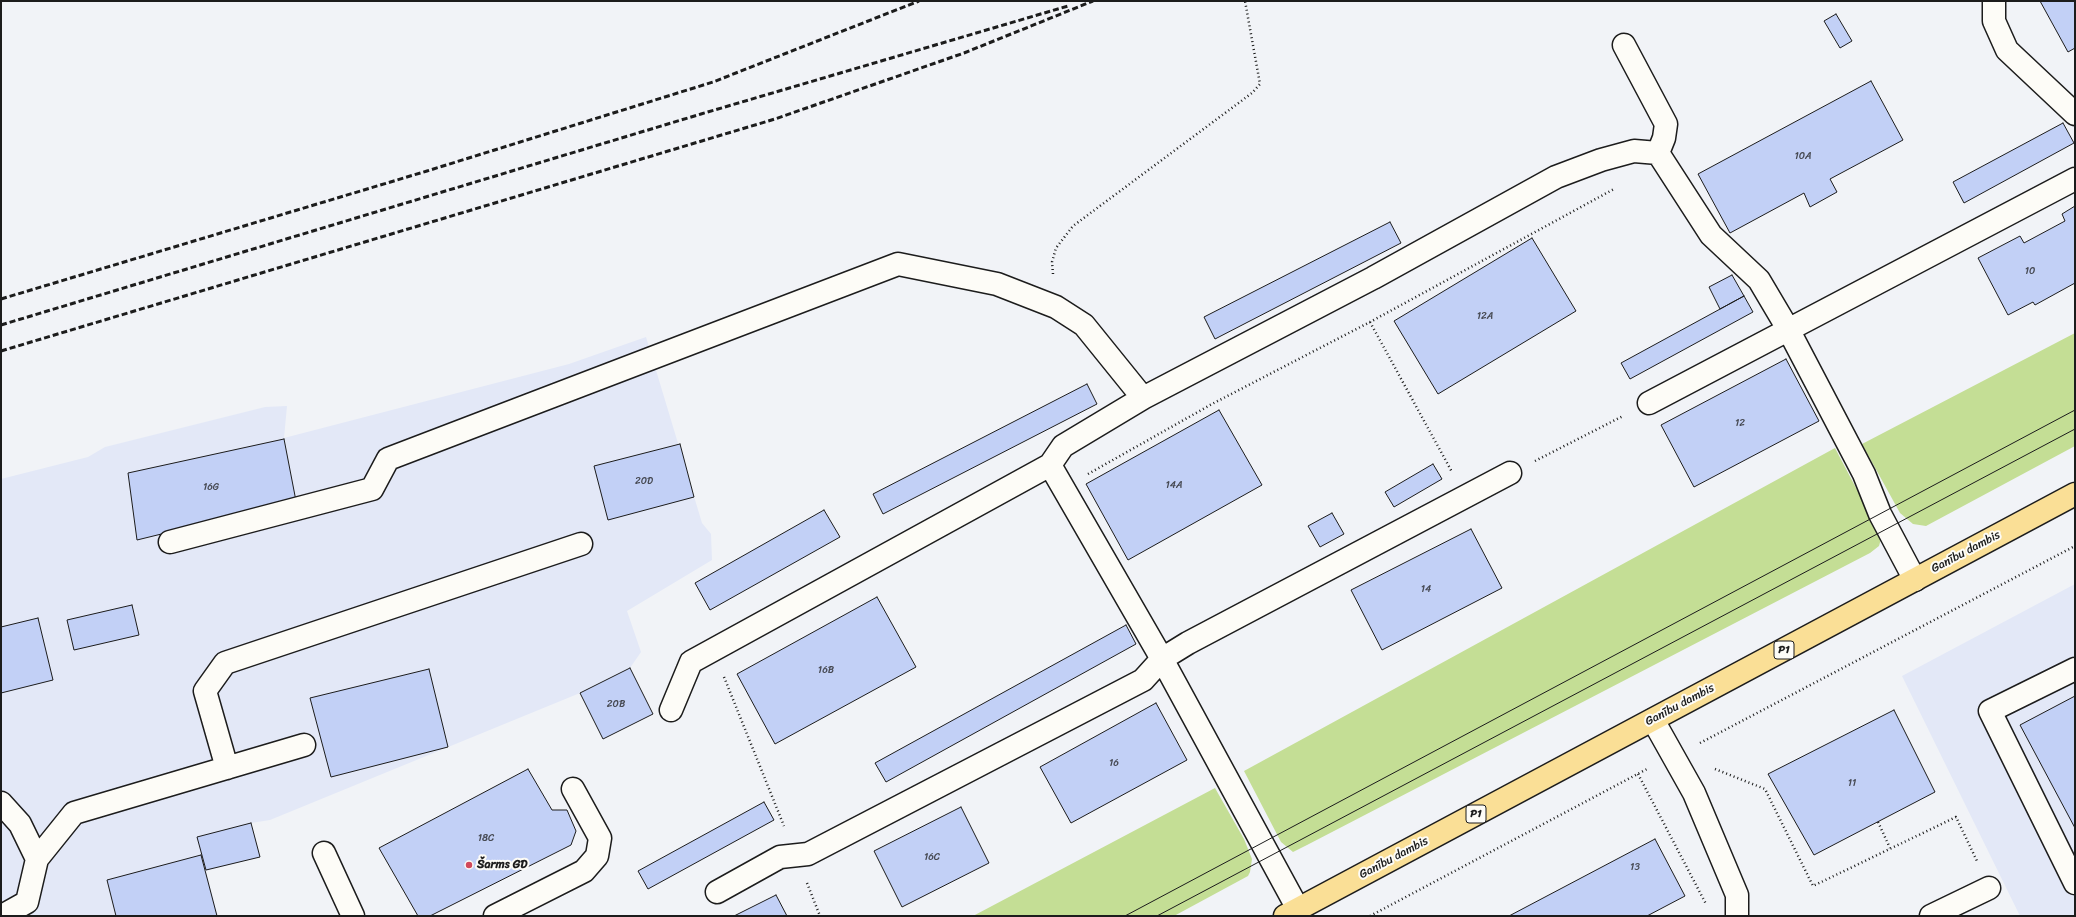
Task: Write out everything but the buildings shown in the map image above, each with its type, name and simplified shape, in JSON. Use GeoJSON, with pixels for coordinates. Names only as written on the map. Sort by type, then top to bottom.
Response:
{"type":"FeatureCollection","features":[{"type":"Feature","properties":{"kind":"main road","name":"Ganību dambis"},"geometry":{"type":"LineString","coordinates":[[1292,913],[2075,494]]}},
{"type":"Feature","properties":{"kind":"lane"},"geometry":{"type":"LineString","coordinates":[[1994,1],[1994,21],[2007,50],[2075,114]]}},
{"type":"Feature","properties":{"kind":"lane"},"geometry":{"type":"LineString","coordinates":[[1624,45],[1666,124],[1664,138],[1658,153]]}},
{"type":"Feature","properties":{"kind":"lane"},"geometry":{"type":"LineString","coordinates":[[671,710],[691,662],[1050,465],[1063,446],[1143,398],[1373,278],[1556,177],[1601,160],[1634,151],[1658,153]]}},
{"type":"Feature","properties":{"kind":"lane"},"geometry":{"type":"LineString","coordinates":[[1658,153],[1711,235],[1759,280],[1788,329],[1864,474],[1880,514],[1915,580]]}},
{"type":"Feature","properties":{"kind":"lane"},"geometry":{"type":"LineString","coordinates":[[1649,403],[2075,179]]}},
{"type":"Feature","properties":{"kind":"lane"},"geometry":{"type":"LineString","coordinates":[[170,542],[372,489],[388,459],[898,264],[998,284],[1056,307],[1084,325],[1143,398]]}},
{"type":"Feature","properties":{"kind":"lane"},"geometry":{"type":"LineString","coordinates":[[1050,465],[1162,658],[1292,913]]}},
{"type":"Feature","properties":{"kind":"lane"},"geometry":{"type":"LineString","coordinates":[[717,892],[780,857],[808,854],[1143,680],[1162,658],[1510,473]]}},
{"type":"Feature","properties":{"kind":"lane"},"geometry":{"type":"LineString","coordinates":[[227,768],[205,691],[225,663],[581,544]]}},
{"type":"Feature","properties":{"kind":"lane"},"geometry":{"type":"LineString","coordinates":[[2075,669],[1990,711],[2075,883]]}},
{"type":"Feature","properties":{"kind":"lane"},"geometry":{"type":"LineString","coordinates":[[1653,720],[1686,778],[1737,895],[1737,916]]}},
{"type":"Feature","properties":{"kind":"lane"},"geometry":{"type":"LineString","coordinates":[[2,916],[27,902],[37,859],[74,813],[304,745]]}},
{"type":"Feature","properties":{"kind":"lane"},"geometry":{"type":"LineString","coordinates":[[495,916],[584,871],[597,856],[600,838],[573,789]]}},
{"type":"Feature","properties":{"kind":"lane"},"geometry":{"type":"LineString","coordinates":[[1,803],[20,824],[37,859]]}},
{"type":"Feature","properties":{"kind":"lane"},"geometry":{"type":"LineString","coordinates":[[324,853],[353,916]]}},
{"type":"Feature","properties":{"kind":"lane"},"geometry":{"type":"LineString","coordinates":[[1930,916],[1989,888]]}},
{"type":"Feature","properties":{"kind":"path"},"geometry":{"type":"LineString","coordinates":[[1056,307],[1052,262],[1056,248],[1073,226],[1252,93],[1260,84],[1245,1]]}},
{"type":"Feature","properties":{"kind":"path"},"geometry":{"type":"LineString","coordinates":[[1063,488],[1212,404],[1370,322],[1615,188]]}},
{"type":"Feature","properties":{"kind":"path"},"geometry":{"type":"LineString","coordinates":[[1370,322],[1466,497]]}},
{"type":"Feature","properties":{"kind":"path"},"geometry":{"type":"LineString","coordinates":[[1510,473],[1649,403]]}},
{"type":"Feature","properties":{"kind":"path"},"geometry":{"type":"LineString","coordinates":[[1370,916],[2075,546]]}},
{"type":"Feature","properties":{"kind":"path"},"geometry":{"type":"LineString","coordinates":[[722,673],[820,916]]}},
{"type":"Feature","properties":{"kind":"path"},"geometry":{"type":"LineString","coordinates":[[1686,778],[1712,768],[1765,790],[1813,886],[1956,817]]}},
{"type":"Feature","properties":{"kind":"path"},"geometry":{"type":"LineString","coordinates":[[1638,774],[1707,905]]}},
{"type":"Feature","properties":{"kind":"path"},"geometry":{"type":"LineString","coordinates":[[1878,822],[1890,848]]}},
{"type":"Feature","properties":{"kind":"shaded area"},"geometry":{"type":"Polygon","coordinates":[[[646,337],[702,523],[711,534],[712,560],[627,611],[641,652],[630,668],[580,693],[270,820],[251,823],[260,857],[206,871],[218,916],[1,916],[1,479],[88,457],[105,447],[265,407],[287,406],[284,438],[569,364],[646,337]]]}},
{"type":"Feature","properties":{"kind":"shaded area"},"geometry":{"type":"Polygon","coordinates":[[[2075,584],[2075,916],[2020,916],[1902,676],[2075,584]]]}},
{"type":"Feature","properties":{"kind":"green space"},"geometry":{"type":"Polygon","coordinates":[[[2075,333],[2075,446],[1926,526],[1913,524],[1900,513],[1862,444],[2075,333]]]}},
{"type":"Feature","properties":{"kind":"green space"},"geometry":{"type":"Polygon","coordinates":[[[1835,448],[1876,526],[1881,539],[1879,546],[1870,553],[1293,852],[1281,842],[1244,771],[1835,448]]]}},
{"type":"Feature","properties":{"kind":"green space"},"geometry":{"type":"Polygon","coordinates":[[[1215,788],[1244,839],[1252,859],[1250,872],[1248,876],[1174,916],[973,916],[1215,788]]]}},
{"type":"Feature","properties":{"kind":"tram line"},"geometry":{"type":"LineString","coordinates":[[1125,916],[2075,410]]}},
{"type":"Feature","properties":{"kind":"tram line"},"geometry":{"type":"LineString","coordinates":[[1157,916],[2075,429]]}},
{"type":"Feature","properties":{"kind":"railway"},"geometry":{"type":"LineString","coordinates":[[1,299],[427,171],[713,82],[919,1]]}},
{"type":"Feature","properties":{"kind":"railway"},"geometry":{"type":"LineString","coordinates":[[1,351],[775,119],[964,53],[1093,1]]}},
{"type":"Feature","properties":{"kind":"railway"},"geometry":{"type":"LineString","coordinates":[[1,325],[701,114],[1068,6]]}},
{"type":"Feature","properties":{"kind":"place","name":"Šarms GD"},"geometry":{"type":"Point","coordinates":[469,865]}}]}
